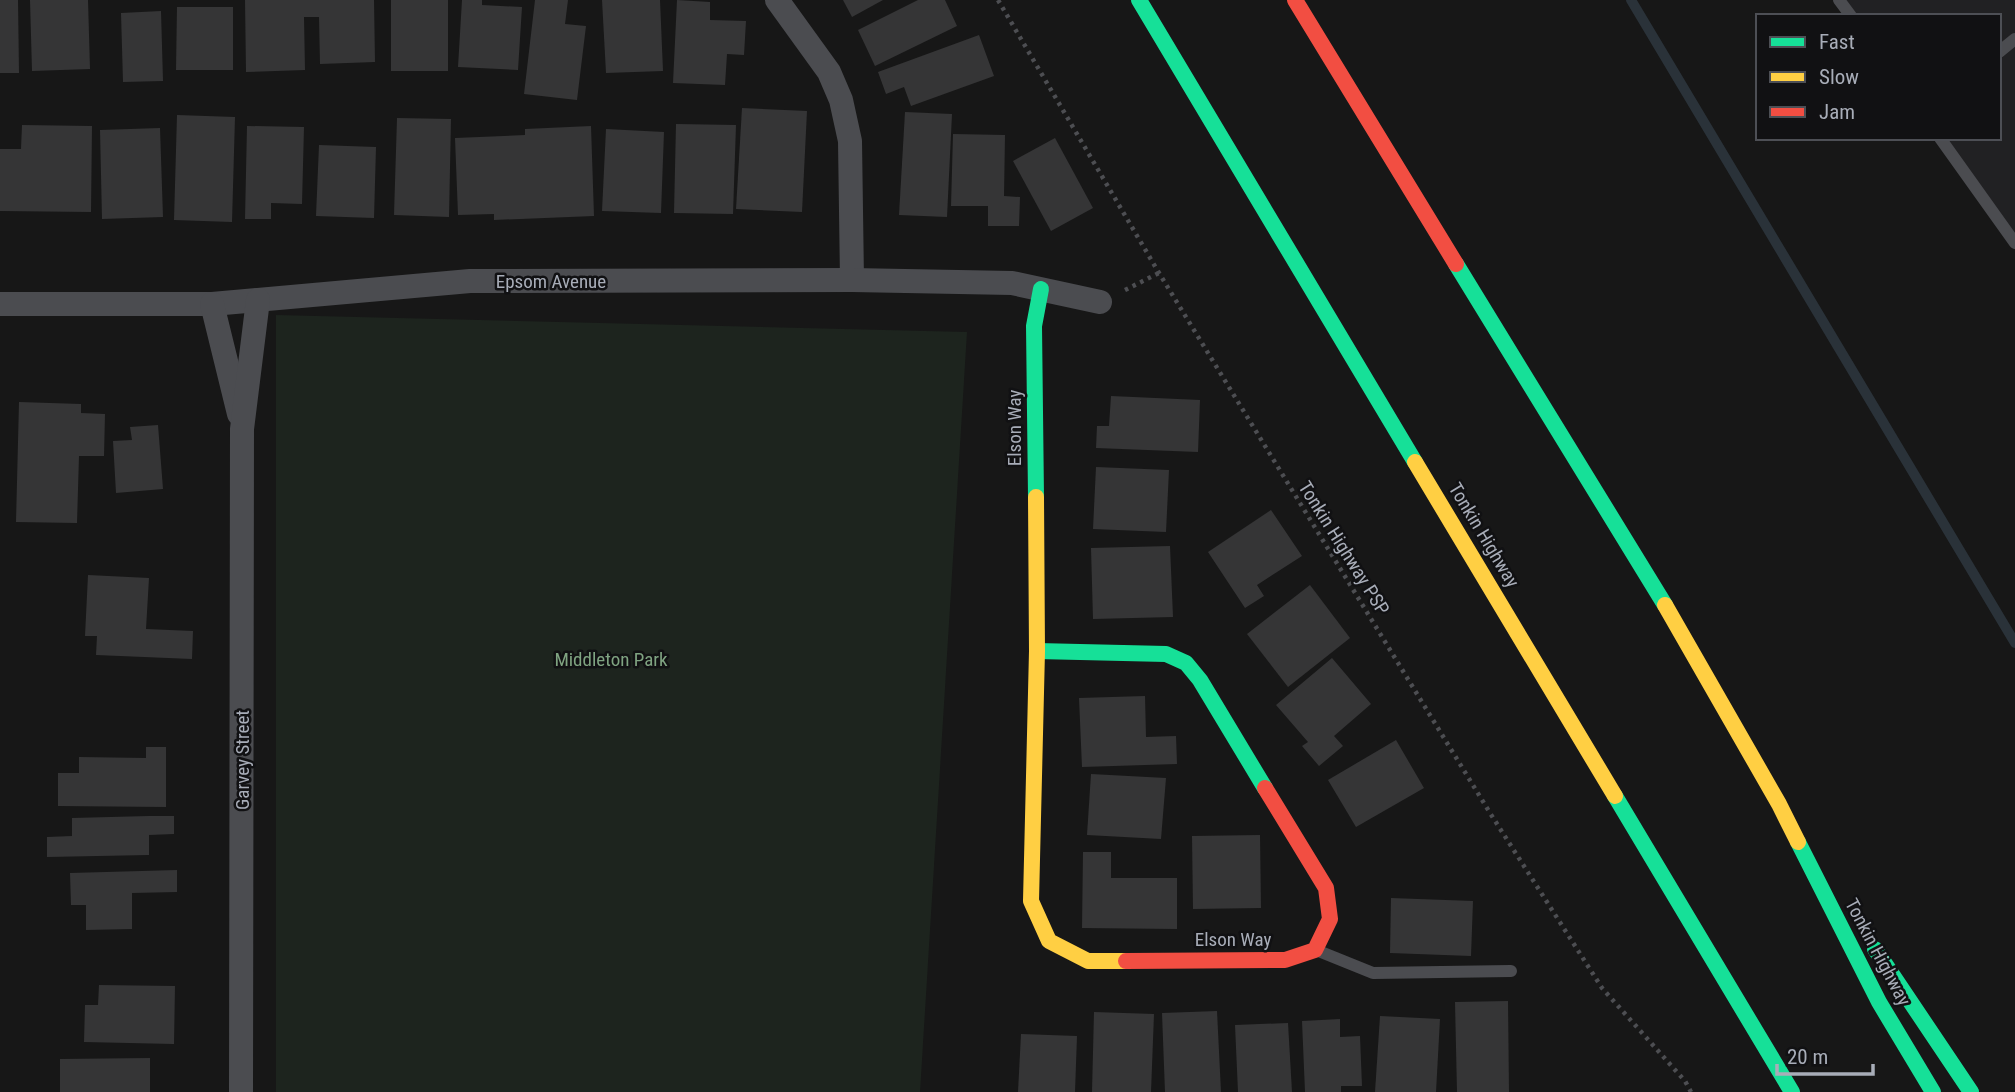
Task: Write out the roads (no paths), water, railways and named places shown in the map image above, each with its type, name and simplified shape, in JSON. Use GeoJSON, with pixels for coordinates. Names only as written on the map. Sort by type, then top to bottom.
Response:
{"type":"FeatureCollection","features":[{"type":"Feature","properties":{"kind":"main road","name":"Tonkin Highway"},"geometry":{"type":"LineString","coordinates":[[1139,0],[1792,1092]]}},
{"type":"Feature","properties":{"kind":"main road","name":"Tonkin Highway"},"geometry":{"type":"LineString","coordinates":[[1295,0],[1652,583],[1779,804],[1879,1002],[1933,1092]]}},
{"type":"Feature","properties":{"kind":"main road","name":"Elson Way"},"geometry":{"type":"LineString","coordinates":[[1041,289],[1034,326],[1037,651],[1031,901],[1049,941],[1088,961],[1285,960],[1315,950]]}},
{"type":"Feature","properties":{"kind":"main road"},"geometry":{"type":"LineString","coordinates":[[1037,651],[1166,654],[1186,663],[1200,680],[1326,888],[1330,919],[1315,950]]}},
{"type":"Feature","properties":{"kind":"main road"},"geometry":{"type":"LineString","coordinates":[[1779,804],[1855,918]]}},
{"type":"Feature","properties":{"kind":"main road"},"geometry":{"type":"LineString","coordinates":[[1870,941],[1971,1092]]}},
{"type":"Feature","properties":{"kind":"street"},"geometry":{"type":"LineString","coordinates":[[777,0],[829,72],[841,100],[850,141],[852,280]]}},
{"type":"Feature","properties":{"kind":"street","name":"Epsom Avenue"},"geometry":{"type":"LineString","coordinates":[[0,304],[212,304],[470,281],[852,280],[1012,283],[1100,302]]}},
{"type":"Feature","properties":{"kind":"street","name":"Garvey Street"},"geometry":{"type":"LineString","coordinates":[[241,1092],[242,429],[258,300]]}},
{"type":"Feature","properties":{"kind":"street","name":"Garvey Street"},"geometry":{"type":"LineString","coordinates":[[212,304],[242,429]]}},
{"type":"Feature","properties":{"kind":"lane"},"geometry":{"type":"LineString","coordinates":[[2001,50],[2015,39]]}},
{"type":"Feature","properties":{"kind":"lane"},"geometry":{"type":"LineString","coordinates":[[1941,140],[2015,243]]}},
{"type":"Feature","properties":{"kind":"lane"},"geometry":{"type":"LineString","coordinates":[[1315,950],[1373,973],[1511,971]]}},
{"type":"Feature","properties":{"kind":"waterway"},"geometry":{"type":"LineString","coordinates":[[1631,0],[2015,643]]}},
{"type":"Feature","properties":{"kind":"park label","name":"Middleton Park"},"geometry":{"type":"Point","coordinates":[611,659]}}]}
